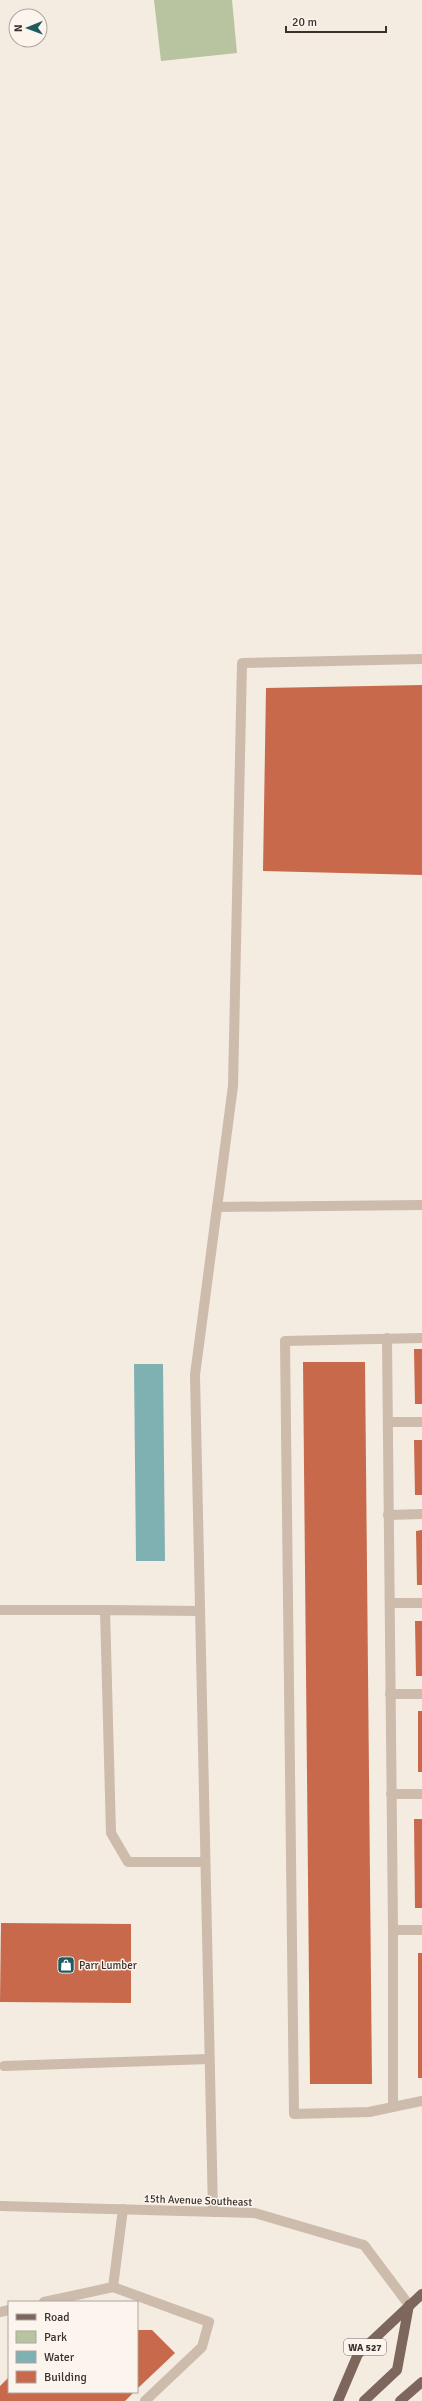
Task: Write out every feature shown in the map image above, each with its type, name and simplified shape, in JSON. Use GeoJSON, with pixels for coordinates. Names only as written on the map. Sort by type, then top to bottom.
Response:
{"type":"FeatureCollection","features":[{"type":"Feature","properties":{"kind":"main road","name":"WA 527"},"geometry":{"type":"LineString","coordinates":[[338,2401],[358,2354],[422,2294]]}},
{"type":"Feature","properties":{"kind":"main road"},"geometry":{"type":"LineString","coordinates":[[364,2401],[397,2370],[409,2305],[422,2305]]}},
{"type":"Feature","properties":{"kind":"main road"},"geometry":{"type":"LineString","coordinates":[[400,2401],[422,2382]]}},
{"type":"Feature","properties":{"kind":"street"},"geometry":{"type":"LineString","coordinates":[[213,2212],[195,1375],[233,1086],[242,663],[422,659]]}},
{"type":"Feature","properties":{"kind":"street"},"geometry":{"type":"LineString","coordinates":[[217,1207],[422,1205]]}},
{"type":"Feature","properties":{"kind":"street"},"geometry":{"type":"LineString","coordinates":[[387,1338],[393,1930],[393,2106]]}},
{"type":"Feature","properties":{"kind":"street"},"geometry":{"type":"LineString","coordinates":[[422,1338],[285,1341],[294,2114],[369,2112],[422,2101]]}},
{"type":"Feature","properties":{"kind":"street"},"geometry":{"type":"LineString","coordinates":[[388,1422],[422,1422]]}},
{"type":"Feature","properties":{"kind":"street"},"geometry":{"type":"LineString","coordinates":[[388,1515],[422,1514]]}},
{"type":"Feature","properties":{"kind":"street"},"geometry":{"type":"LineString","coordinates":[[390,1603],[422,1603]]}},
{"type":"Feature","properties":{"kind":"street"},"geometry":{"type":"LineString","coordinates":[[0,1610],[200,1611]]}},
{"type":"Feature","properties":{"kind":"street"},"geometry":{"type":"LineString","coordinates":[[105,1610],[111,1833],[128,1862],[205,1862]]}},
{"type":"Feature","properties":{"kind":"street"},"geometry":{"type":"LineString","coordinates":[[390,1694],[422,1694]]}},
{"type":"Feature","properties":{"kind":"street"},"geometry":{"type":"LineString","coordinates":[[391,1794],[422,1794]]}},
{"type":"Feature","properties":{"kind":"street"},"geometry":{"type":"LineString","coordinates":[[393,1930],[422,1930]]}},
{"type":"Feature","properties":{"kind":"street"},"geometry":{"type":"LineString","coordinates":[[4,2066],[209,2059]]}},
{"type":"Feature","properties":{"kind":"street","name":"15th Avenue Southeast"},"geometry":{"type":"LineString","coordinates":[[0,2206],[255,2213],[364,2245],[409,2305]]}},
{"type":"Feature","properties":{"kind":"street"},"geometry":{"type":"LineString","coordinates":[[113,2287],[123,2210]]}},
{"type":"Feature","properties":{"kind":"street"},"geometry":{"type":"LineString","coordinates":[[49,2301],[113,2287],[210,2322],[202,2347],[145,2401]]}},
{"type":"Feature","properties":{"kind":"green space"},"geometry":{"type":"Polygon","coordinates":[[[154,0],[232,0],[237,53],[161,61],[154,0]]]}},
{"type":"Feature","properties":{"kind":"water"},"geometry":{"type":"Polygon","coordinates":[[[134,1364],[163,1364],[165,1561],[136,1561],[134,1364]]]}},
{"type":"Feature","properties":{"kind":"building"},"geometry":{"type":"Polygon","coordinates":[[[422,685],[422,875],[263,871],[266,688],[422,685]]]}},
{"type":"Feature","properties":{"kind":"building"},"geometry":{"type":"Polygon","coordinates":[[[414,1349],[422,1349],[422,1404],[415,1404],[414,1349]]]}},
{"type":"Feature","properties":{"kind":"building"},"geometry":{"type":"Polygon","coordinates":[[[303,1362],[365,1362],[372,2084],[310,2084],[303,1362]]]}},
{"type":"Feature","properties":{"kind":"building"},"geometry":{"type":"Polygon","coordinates":[[[414,1440],[422,1440],[422,1495],[415,1495],[414,1440]]]}},
{"type":"Feature","properties":{"kind":"building"},"geometry":{"type":"Polygon","coordinates":[[[422,1530],[422,1585],[417,1585],[416,1531],[422,1530]]]}},
{"type":"Feature","properties":{"kind":"building"},"geometry":{"type":"Polygon","coordinates":[[[415,1621],[422,1621],[422,1676],[416,1676],[415,1621]]]}},
{"type":"Feature","properties":{"kind":"building"},"geometry":{"type":"Polygon","coordinates":[[[418,1711],[422,1711],[422,1772],[418,1772],[418,1711]]]}},
{"type":"Feature","properties":{"kind":"building"},"geometry":{"type":"Polygon","coordinates":[[[414,1819],[422,1819],[422,1908],[415,1908],[414,1819]]]}},
{"type":"Feature","properties":{"kind":"building","name":"Parr Lumber"},"geometry":{"type":"Polygon","coordinates":[[[1,1923],[131,1924],[131,2003],[0,2002],[1,1923]]]}},
{"type":"Feature","properties":{"kind":"building"},"geometry":{"type":"Polygon","coordinates":[[[418,1953],[422,1953],[422,2078],[418,2078],[418,1953]]]}},
{"type":"Feature","properties":{"kind":"building"},"geometry":{"type":"Polygon","coordinates":[[[138,2330],[152,2330],[175,2353],[138,2388],[138,2330]]]}},
{"type":"Feature","properties":{"kind":"building"},"geometry":{"type":"Polygon","coordinates":[[[8,2378],[8,2393],[133,2393],[125,2401],[0,2401],[0,2386],[8,2378]]]}},
{"type":"Feature","properties":{"kind":"place","name":"Parr Lumber"},"geometry":{"type":"Point","coordinates":[66,1965]}}]}
